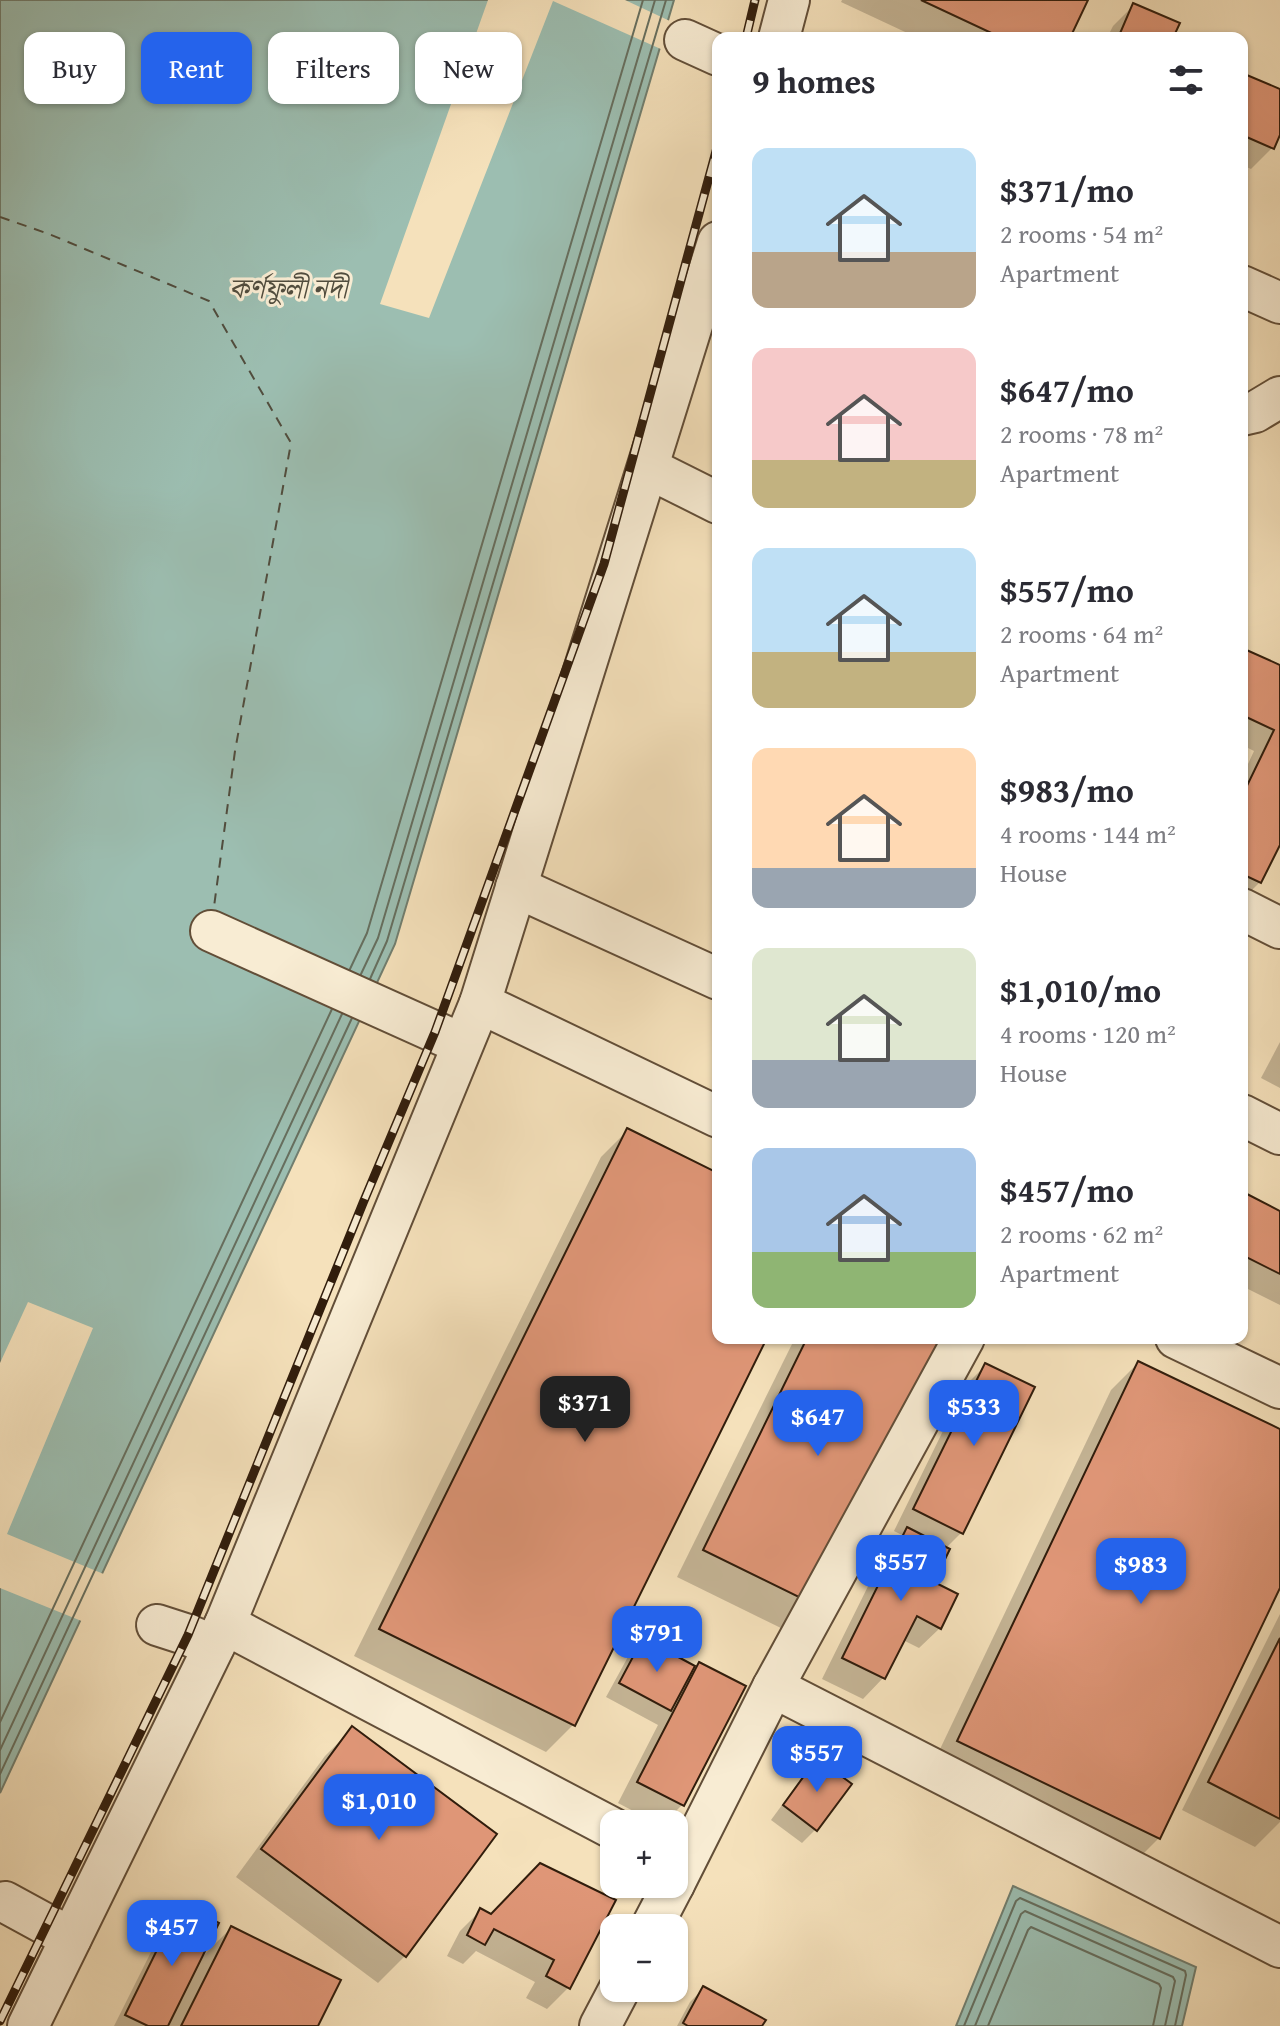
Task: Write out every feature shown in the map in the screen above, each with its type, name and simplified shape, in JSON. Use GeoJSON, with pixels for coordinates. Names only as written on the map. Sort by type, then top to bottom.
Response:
{"type":"FeatureCollection","features":[{"type":"Feature","properties":{"kind":"lane"},"geometry":{"type":"LineString","coordinates":[[781,32],[789,0]]}},
{"type":"Feature","properties":{"kind":"lane"},"geometry":{"type":"LineString","coordinates":[[28,2026],[219,1635],[480,1003],[712,261]]}},
{"type":"Feature","properties":{"kind":"lane"},"geometry":{"type":"LineString","coordinates":[[1248,289],[1280,303]]}},
{"type":"Feature","properties":{"kind":"lane"},"geometry":{"type":"LineString","coordinates":[[1248,414],[1280,397]]}},
{"type":"Feature","properties":{"kind":"lane"},"geometry":{"type":"LineString","coordinates":[[648,468],[712,500]]}},
{"type":"Feature","properties":{"kind":"lane"},"geometry":{"type":"LineString","coordinates":[[516,887],[712,976]]}},
{"type":"Feature","properties":{"kind":"lane"},"geometry":{"type":"LineString","coordinates":[[1248,912],[1280,928]]}},
{"type":"Feature","properties":{"kind":"lane"},"geometry":{"type":"LineString","coordinates":[[211,931],[462,1044]]}},
{"type":"Feature","properties":{"kind":"lane"},"geometry":{"type":"LineString","coordinates":[[480,1003],[712,1114]]}},
{"type":"Feature","properties":{"kind":"lane"},"geometry":{"type":"LineString","coordinates":[[1248,1118],[1280,1134]]}},
{"type":"Feature","properties":{"kind":"lane"},"geometry":{"type":"LineString","coordinates":[[688,1850],[773,1687],[961,1344]]}},
{"type":"Feature","properties":{"kind":"lane"},"geometry":{"type":"LineString","coordinates":[[1188,1344],[1280,1388]]}},
{"type":"Feature","properties":{"kind":"lane"},"geometry":{"type":"LineString","coordinates":[[157,1625],[188,1635],[219,1635],[600,1822]]}},
{"type":"Feature","properties":{"kind":"lane"},"geometry":{"type":"LineString","coordinates":[[773,1687],[1280,1947]]}},
{"type":"Feature","properties":{"kind":"lane"},"geometry":{"type":"LineString","coordinates":[[5,1902],[71,1938]]}},
{"type":"Feature","properties":{"kind":"lane"},"geometry":{"type":"LineString","coordinates":[[600,2026],[613,2002]]}},
{"type":"Feature","properties":{"kind":"water","name":"কর্ণফুলী নদী"},"geometry":{"type":"Polygon","coordinates":[[[0,0],[674,0],[395,944],[0,1793],[0,0]]]}},
{"type":"Feature","properties":{"kind":"water"},"geometry":{"type":"Polygon","coordinates":[[[1013,1886],[1196,1967],[1182,2026],[956,2026],[1013,1886]]]}},
{"type":"Feature","properties":{"kind":"pier"},"geometry":{"type":"Polygon","coordinates":[[[488,0],[625,0],[672,22],[663,50],[553,1],[522,80],[522,32],[477,32],[488,0]]]}},
{"type":"Feature","properties":{"kind":"pier"},"geometry":{"type":"Polygon","coordinates":[[[451,104],[513,104],[429,318],[380,304],[451,104]]]}},
{"type":"Feature","properties":{"kind":"pier"},"geometry":{"type":"Polygon","coordinates":[[[28,1302],[93,1328],[7,1534],[106,1575],[84,1622],[0,1588],[0,1363],[28,1302]]]}},
{"type":"Feature","properties":{"kind":"building"},"geometry":{"type":"Polygon","coordinates":[[[921,0],[1088,0],[1073,32],[989,32],[921,0]]]}},
{"type":"Feature","properties":{"kind":"building"},"geometry":{"type":"Polygon","coordinates":[[[1133,3],[1180,23],[1176,32],[1121,32],[1133,3]]]}},
{"type":"Feature","properties":{"kind":"building"},"geometry":{"type":"Polygon","coordinates":[[[1248,76],[1280,89],[1280,135],[1274,149],[1248,138],[1248,76]]]}},
{"type":"Feature","properties":{"kind":"building"},"geometry":{"type":"Polygon","coordinates":[[[1248,651],[1280,665],[1280,845],[1261,883],[1248,877],[1248,784],[1274,730],[1248,718],[1248,651]]]}},
{"type":"Feature","properties":{"kind":"building"},"geometry":{"type":"Polygon","coordinates":[[[627,1128],[712,1170],[712,1344],[764,1344],[575,1726],[379,1629],[627,1128]]]}},
{"type":"Feature","properties":{"kind":"building"},"geometry":{"type":"Polygon","coordinates":[[[1248,1195],[1280,1211],[1280,1274],[1248,1258],[1248,1195]]]}},
{"type":"Feature","properties":{"kind":"building"},"geometry":{"type":"Polygon","coordinates":[[[804,1344],[939,1344],[811,1603],[703,1550],[804,1344]]]}},
{"type":"Feature","properties":{"kind":"building"},"geometry":{"type":"Polygon","coordinates":[[[1138,1361],[1280,1429],[1280,1588],[1160,1839],[957,1741],[1138,1361]]]}},
{"type":"Feature","properties":{"kind":"building"},"geometry":{"type":"Polygon","coordinates":[[[985,1363],[1035,1387],[963,1534],[913,1509],[985,1363]]]}},
{"type":"Feature","properties":{"kind":"building"},"geometry":{"type":"Polygon","coordinates":[[[907,1527],[950,1549],[934,1582],[958,1594],[941,1629],[917,1616],[885,1679],[842,1658],[907,1527]]]}},
{"type":"Feature","properties":{"kind":"building"},"geometry":{"type":"Polygon","coordinates":[[[643,1638],[695,1666],[671,1711],[619,1683],[643,1638]]]}},
{"type":"Feature","properties":{"kind":"building"},"geometry":{"type":"Polygon","coordinates":[[[1280,1638],[1280,1819],[1208,1782],[1280,1638]]]}},
{"type":"Feature","properties":{"kind":"building"},"geometry":{"type":"Polygon","coordinates":[[[699,1662],[746,1686],[684,1806],[637,1782],[699,1662]]]}},
{"type":"Feature","properties":{"kind":"building"},"geometry":{"type":"Polygon","coordinates":[[[352,1726],[497,1834],[406,1957],[261,1849],[352,1726]]]}},
{"type":"Feature","properties":{"kind":"building"},"geometry":{"type":"Polygon","coordinates":[[[817,1758],[852,1784],[817,1831],[783,1805],[817,1758]]]}},
{"type":"Feature","properties":{"kind":"building"},"geometry":{"type":"Polygon","coordinates":[[[540,1863],[600,1892],[600,1898],[616,1900],[609,1914],[600,1914],[600,1931],[570,1989],[546,1976],[554,1960],[494,1929],[485,1945],[467,1935],[480,1908],[491,1914],[540,1863]]]}},
{"type":"Feature","properties":{"kind":"building"},"geometry":{"type":"Polygon","coordinates":[[[180,1903],[219,1923],[168,2026],[148,2026],[125,2015],[180,1903]]]}},
{"type":"Feature","properties":{"kind":"building"},"geometry":{"type":"Polygon","coordinates":[[[231,1926],[341,1980],[318,2026],[181,2026],[231,1926]]]}},
{"type":"Feature","properties":{"kind":"building"},"geometry":{"type":"Polygon","coordinates":[[[703,1986],[766,2020],[762,2026],[688,2026],[683,2023],[703,1986]]]}},
{"type":"Feature","properties":{"kind":"ferry route"},"geometry":{"type":"LineString","coordinates":[[0,217],[49,234],[209,301],[291,443],[235,751],[213,914]]}},
{"type":"Feature","properties":{"kind":"railway"},"geometry":{"type":"LineString","coordinates":[[747,32],[755,0]]}},
{"type":"Feature","properties":{"kind":"railway"},"geometry":{"type":"LineString","coordinates":[[0,2021],[188,1635],[435,1032],[604,564],[712,166]]}}]}
